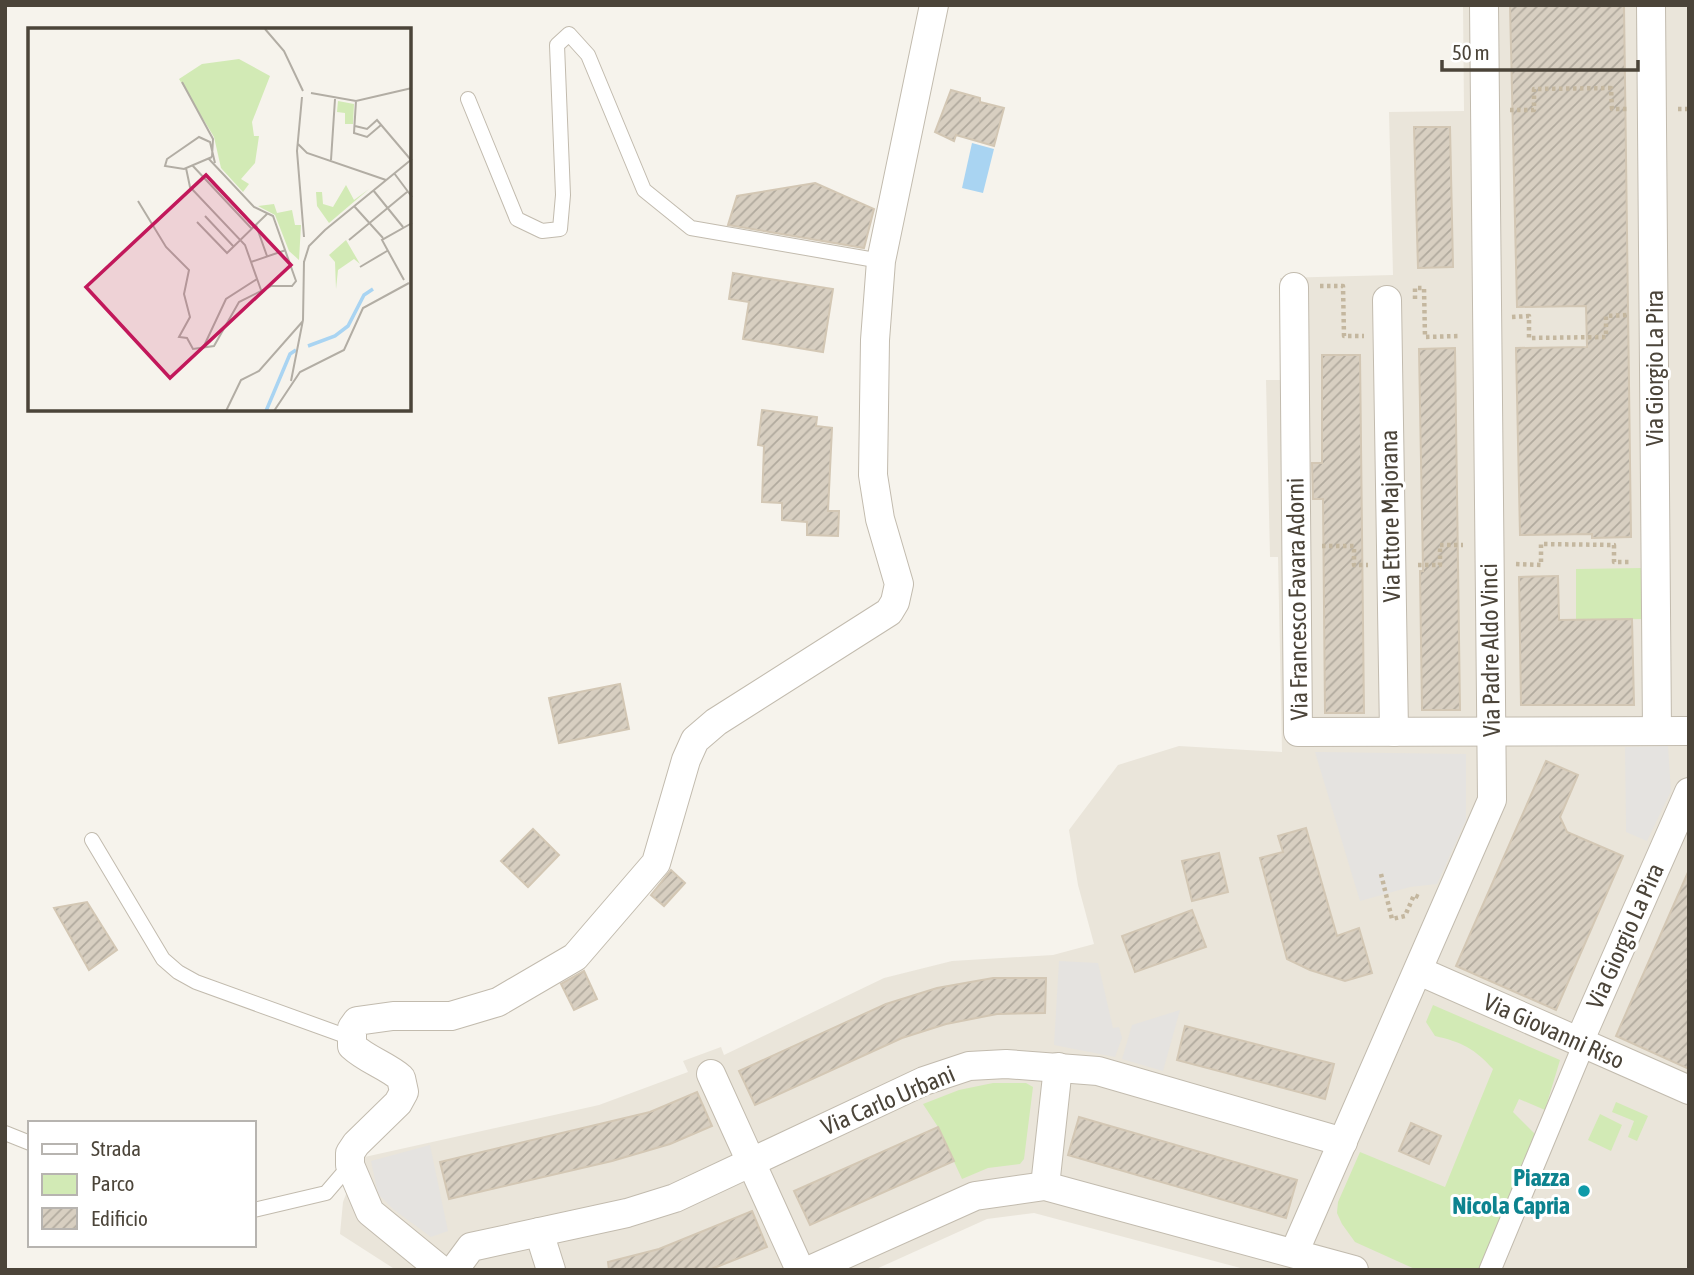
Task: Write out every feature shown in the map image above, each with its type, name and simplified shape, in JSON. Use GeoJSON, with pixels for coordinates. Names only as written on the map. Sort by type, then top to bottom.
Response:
{"type":"FeatureCollection","features":[{"type":"Feature","properties":{"kind":"street"},"geometry":{"type":"LineString","coordinates":[[441,1270],[370,1212],[350,1165],[350,1153],[356,1144],[398,1103],[404,1092],[401,1078],[352,1046],[352,1028],[357,1021],[393,1016],[451,1016],[498,1002],[575,957],[656,863],[695,740],[716,722],[889,612],[895,601],[899,584],[880,519],[873,475],[875,340],[881,261],[934,5]]}},
{"type":"Feature","properties":{"kind":"street","name":"Via Padre Aldo Vinci"},"geometry":{"type":"LineString","coordinates":[[1294,1253],[1492,800],[1484,5]]}},
{"type":"Feature","properties":{"kind":"street","name":"Via Giorgio La Pira"},"geometry":{"type":"LineString","coordinates":[[1651,5],[1657,731]]}},
{"type":"Feature","properties":{"kind":"street","name":"Via Francesco Favara Adorni"},"geometry":{"type":"LineString","coordinates":[[1294,287],[1298,732],[1689,731]]}},
{"type":"Feature","properties":{"kind":"street","name":"Via Ettore Majorana"},"geometry":{"type":"LineString","coordinates":[[1387,300],[1394,732]]}},
{"type":"Feature","properties":{"kind":"street","name":"Via Giorgio La Pira"},"geometry":{"type":"LineString","coordinates":[[1581,1043],[1689,792]]}},
{"type":"Feature","properties":{"kind":"street","name":"Via Giovanni Riso"},"geometry":{"type":"LineString","coordinates":[[1419,971],[1689,1090]]}},
{"type":"Feature","properties":{"kind":"street"},"geometry":{"type":"LineString","coordinates":[[1490,1270],[1581,1043]]}},
{"type":"Feature","properties":{"kind":"street","name":"Via Carlo Urbani"},"geometry":{"type":"LineString","coordinates":[[454,1270],[471,1247],[627,1213],[676,1198],[924,1082],[969,1066],[1006,1064],[1098,1071],[1343,1142]]}},
{"type":"Feature","properties":{"kind":"street"},"geometry":{"type":"LineString","coordinates":[[1045,1186],[1058,1067]]}},
{"type":"Feature","properties":{"kind":"street"},"geometry":{"type":"LineString","coordinates":[[711,1074],[800,1270]]}},
{"type":"Feature","properties":{"kind":"street"},"geometry":{"type":"LineString","coordinates":[[810,1270],[975,1196],[1045,1186],[1354,1270]]}},
{"type":"Feature","properties":{"kind":"street"},"geometry":{"type":"LineString","coordinates":[[539,1232],[551,1270]]}},
{"type":"Feature","properties":{"kind":"lane"},"geometry":{"type":"LineString","coordinates":[[468,99],[517,219],[542,231],[560,229],[563,195],[558,45],[569,34],[588,55],[644,190],[691,228],[881,261]]}},
{"type":"Feature","properties":{"kind":"lane"},"geometry":{"type":"LineString","coordinates":[[92,840],[163,959],[178,972],[196,982],[351,1038]]}},
{"type":"Feature","properties":{"kind":"lane"},"geometry":{"type":"LineString","coordinates":[[5,1133],[28,1142]]}},
{"type":"Feature","properties":{"kind":"lane"},"geometry":{"type":"LineString","coordinates":[[256,1210],[326,1193],[350,1165]]}},
{"type":"Feature","properties":{"kind":"path"},"geometry":{"type":"LineString","coordinates":[[1485,110],[1534,110],[1534,89],[1611,88],[1612,109],[1652,109]]}},
{"type":"Feature","properties":{"kind":"path"},"geometry":{"type":"LineString","coordinates":[[1343,286],[1344,336]]}},
{"type":"Feature","properties":{"kind":"path"},"geometry":{"type":"LineString","coordinates":[[1416,312],[1415,288],[1424,288],[1425,337],[1529,316],[1529,338],[1606,337],[1606,316],[1654,315]]}},
{"type":"Feature","properties":{"kind":"path"},"geometry":{"type":"LineString","coordinates":[[1489,564],[1541,565],[1541,544],[1580,545]]}},
{"type":"Feature","properties":{"kind":"path"},"geometry":{"type":"LineString","coordinates":[[1381,874],[1392,919],[1405,916],[1414,895],[1446,910]]}},
{"type":"Feature","properties":{"kind":"shaded area"},"geometry":{"type":"Polygon","coordinates":[[[1463,5],[1689,5],[1689,1270],[1248,1270],[1034,1213],[987,1219],[874,1270],[396,1270],[340,1234],[343,1202],[360,1158],[599,1105],[688,1072],[683,1061],[721,1047],[724,1055],[884,978],[952,961],[1053,955],[1094,944],[1078,885],[1069,830],[1118,765],[1179,746],[1282,752],[1278,557],[1270,557],[1266,380],[1282,380],[1280,278],[1393,275],[1389,112],[1464,111],[1463,5]]]}},
{"type":"Feature","properties":{"kind":"shaded area"},"geometry":{"type":"Polygon","coordinates":[[[1668,746],[1671,791],[1647,841],[1626,832],[1625,747],[1668,746]]]}},
{"type":"Feature","properties":{"kind":"shaded area"},"geometry":{"type":"Polygon","coordinates":[[[1315,752],[1466,754],[1466,820],[1437,884],[1410,887],[1360,901],[1315,752]]]}},
{"type":"Feature","properties":{"kind":"shaded area"},"geometry":{"type":"Polygon","coordinates":[[[1059,961],[1098,963],[1113,1028],[1119,1027],[1122,1038],[1115,1057],[1054,1045],[1059,961]]]}},
{"type":"Feature","properties":{"kind":"shaded area"},"geometry":{"type":"Polygon","coordinates":[[[1180,1010],[1163,1071],[1122,1059],[1132,1025],[1180,1010]]]}},
{"type":"Feature","properties":{"kind":"shaded area"},"geometry":{"type":"Polygon","coordinates":[[[430,1145],[448,1231],[431,1237],[393,1209],[378,1194],[371,1161],[430,1145]]]}},
{"type":"Feature","properties":{"kind":"green space"},"geometry":{"type":"Polygon","coordinates":[[[1642,568],[1643,619],[1576,620],[1576,569],[1642,568]]]}},
{"type":"Feature","properties":{"kind":"green space"},"geometry":{"type":"Polygon","coordinates":[[[1433,1005],[1560,1060],[1545,1110],[1519,1099],[1513,1112],[1536,1135],[1478,1270],[1417,1270],[1355,1242],[1337,1213],[1338,1202],[1360,1152],[1445,1187],[1493,1069],[1467,1047],[1435,1036],[1426,1022],[1433,1005]]]}},
{"type":"Feature","properties":{"kind":"green space"},"geometry":{"type":"Polygon","coordinates":[[[993,1083],[1026,1083],[1033,1087],[1024,1159],[1020,1164],[988,1168],[962,1179],[938,1127],[923,1104],[959,1090],[993,1083]]]}},
{"type":"Feature","properties":{"kind":"green space"},"geometry":{"type":"Polygon","coordinates":[[[1616,1102],[1648,1116],[1637,1141],[1628,1137],[1634,1121],[1612,1112],[1616,1102]]]}},
{"type":"Feature","properties":{"kind":"green space"},"geometry":{"type":"Polygon","coordinates":[[[1600,1114],[1622,1125],[1611,1151],[1588,1140],[1600,1114]]]}},
{"type":"Feature","properties":{"kind":"water"},"geometry":{"type":"Polygon","coordinates":[[[972,143],[994,149],[983,193],[962,188],[972,143]]]}},
{"type":"Feature","properties":{"kind":"building"},"geometry":{"type":"Polygon","coordinates":[[[1510,5],[1624,5],[1631,537],[1592,538],[1592,534],[1520,535],[1516,348],[1587,347],[1586,306],[1517,307],[1510,5]]]}},
{"type":"Feature","properties":{"kind":"building"},"geometry":{"type":"Polygon","coordinates":[[[951,90],[1004,108],[994,146],[956,135],[954,141],[935,132],[951,90]]]}},
{"type":"Feature","properties":{"kind":"building"},"geometry":{"type":"Polygon","coordinates":[[[1414,127],[1450,127],[1453,267],[1418,268],[1414,127]]]}},
{"type":"Feature","properties":{"kind":"building"},"geometry":{"type":"Polygon","coordinates":[[[815,183],[874,209],[864,248],[728,225],[737,196],[815,183]]]}},
{"type":"Feature","properties":{"kind":"building"},"geometry":{"type":"Polygon","coordinates":[[[733,273],[833,289],[823,352],[743,339],[749,302],[729,299],[733,273]]]}},
{"type":"Feature","properties":{"kind":"building"},"geometry":{"type":"Polygon","coordinates":[[[1455,348],[1460,710],[1422,710],[1420,571],[1423,571],[1419,349],[1455,348]]]}},
{"type":"Feature","properties":{"kind":"building"},"geometry":{"type":"Polygon","coordinates":[[[1322,355],[1360,355],[1364,713],[1325,713],[1323,499],[1313,499],[1312,463],[1322,463],[1322,355]]]}},
{"type":"Feature","properties":{"kind":"building"},"geometry":{"type":"Polygon","coordinates":[[[762,410],[817,417],[816,426],[832,428],[828,511],[839,511],[838,536],[807,535],[807,522],[782,520],[782,503],[762,502],[764,446],[758,445],[762,410]]]}},
{"type":"Feature","properties":{"kind":"building"},"geometry":{"type":"Polygon","coordinates":[[[1558,576],[1559,620],[1632,619],[1634,705],[1521,705],[1519,577],[1558,576]]]}},
{"type":"Feature","properties":{"kind":"building"},"geometry":{"type":"Polygon","coordinates":[[[620,684],[629,729],[559,743],[549,698],[620,684]]]}},
{"type":"Feature","properties":{"kind":"building"},"geometry":{"type":"Polygon","coordinates":[[[1546,761],[1578,775],[1560,817],[1567,832],[1623,856],[1556,1010],[1456,966],[1546,761]]]}},
{"type":"Feature","properties":{"kind":"building"},"geometry":{"type":"Polygon","coordinates":[[[1306,828],[1337,936],[1359,928],[1372,973],[1345,981],[1310,970],[1287,959],[1260,858],[1283,852],[1278,836],[1306,828]]]}},
{"type":"Feature","properties":{"kind":"building"},"geometry":{"type":"Polygon","coordinates":[[[533,829],[559,855],[528,887],[501,861],[533,829]]]}},
{"type":"Feature","properties":{"kind":"building"},"geometry":{"type":"Polygon","coordinates":[[[1219,853],[1228,892],[1192,901],[1182,861],[1219,853]]]}},
{"type":"Feature","properties":{"kind":"building"},"geometry":{"type":"Polygon","coordinates":[[[671,870],[685,883],[664,906],[651,895],[671,870]]]}},
{"type":"Feature","properties":{"kind":"building"},"geometry":{"type":"Polygon","coordinates":[[[1689,870],[1689,1069],[1616,1036],[1689,870]]]}},
{"type":"Feature","properties":{"kind":"building"},"geometry":{"type":"Polygon","coordinates":[[[87,902],[117,950],[89,970],[54,908],[87,902]]]}},
{"type":"Feature","properties":{"kind":"building"},"geometry":{"type":"Polygon","coordinates":[[[1192,910],[1206,947],[1135,972],[1122,936],[1192,910]]]}},
{"type":"Feature","properties":{"kind":"building"},"geometry":{"type":"Polygon","coordinates":[[[584,971],[597,999],[574,1010],[561,984],[584,971]]]}},
{"type":"Feature","properties":{"kind":"building"},"geometry":{"type":"Polygon","coordinates":[[[993,978],[1046,978],[1045,1013],[997,1014],[946,1024],[902,1038],[755,1105],[739,1071],[886,1004],[937,988],[993,978]]]}},
{"type":"Feature","properties":{"kind":"building"},"geometry":{"type":"Polygon","coordinates":[[[1185,1026],[1334,1064],[1325,1099],[1177,1060],[1185,1026]]]}},
{"type":"Feature","properties":{"kind":"building"},"geometry":{"type":"Polygon","coordinates":[[[697,1092],[712,1126],[670,1144],[612,1161],[449,1199],[440,1162],[650,1112],[697,1092]]]}},
{"type":"Feature","properties":{"kind":"building"},"geometry":{"type":"Polygon","coordinates":[[[1079,1117],[1297,1180],[1286,1218],[1068,1155],[1079,1117]]]}},
{"type":"Feature","properties":{"kind":"building"},"geometry":{"type":"Polygon","coordinates":[[[1411,1123],[1441,1136],[1429,1164],[1399,1151],[1411,1123]]]}},
{"type":"Feature","properties":{"kind":"building"},"geometry":{"type":"Polygon","coordinates":[[[938,1127],[954,1161],[810,1225],[794,1191],[938,1127]]]}},
{"type":"Feature","properties":{"kind":"building"},"geometry":{"type":"Polygon","coordinates":[[[752,1211],[767,1247],[709,1270],[609,1270],[608,1262],[659,1249],[752,1211]]]}},
{"type":"Feature","properties":{"kind":"place","name":"Piazza Nicola Capria"},"geometry":{"type":"Point","coordinates":[1584,1191]}}]}
